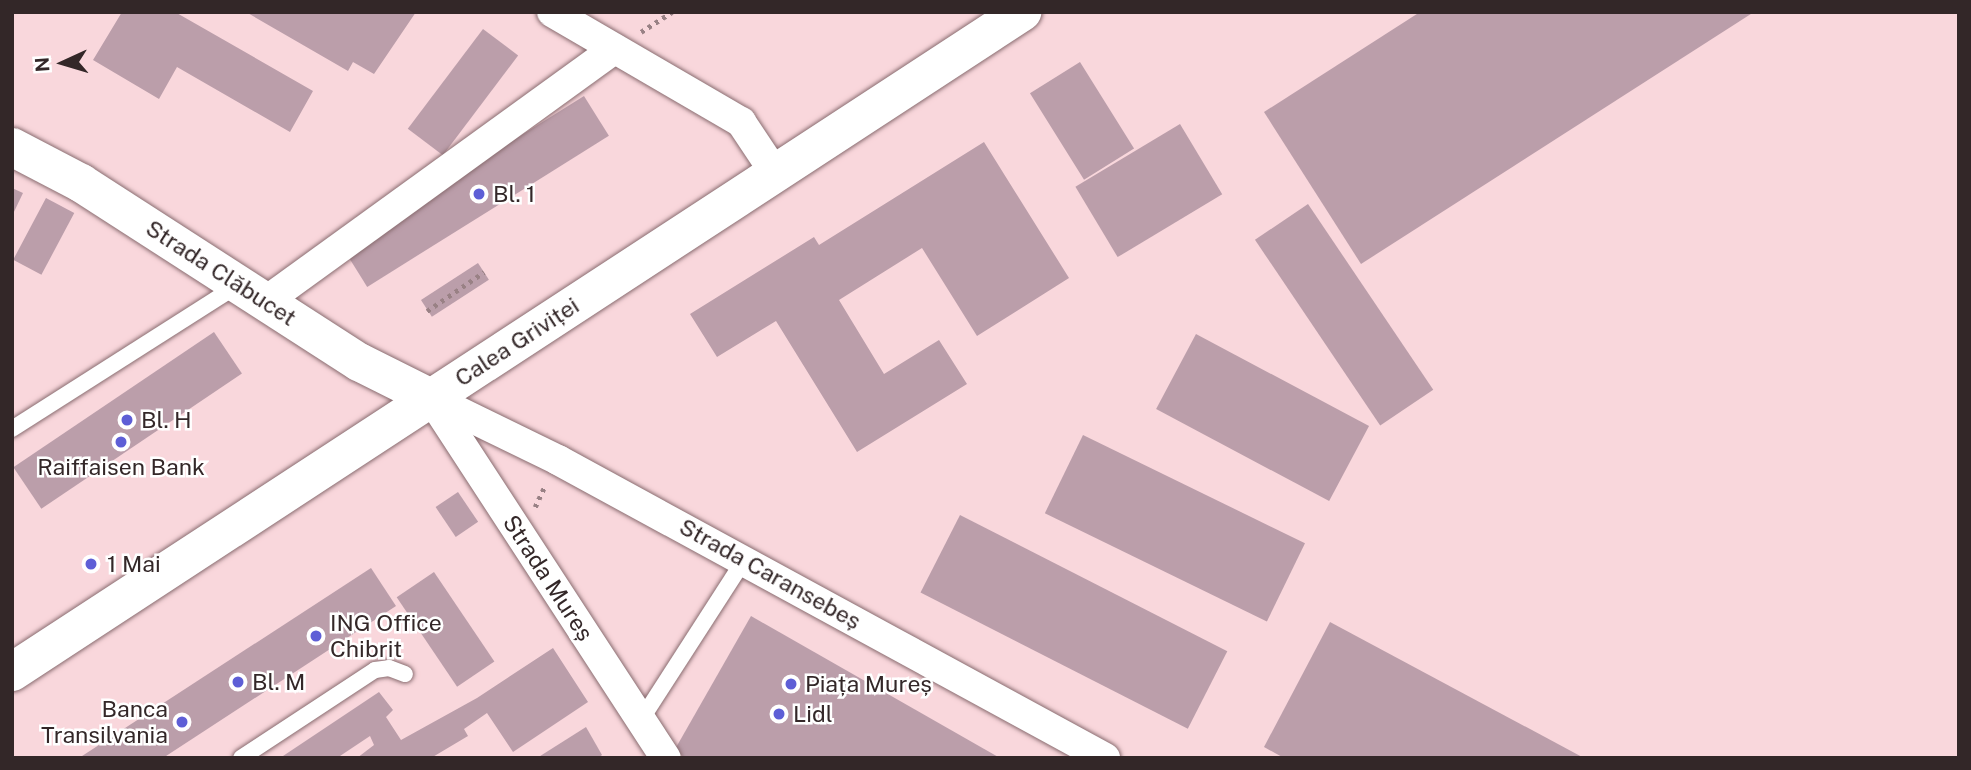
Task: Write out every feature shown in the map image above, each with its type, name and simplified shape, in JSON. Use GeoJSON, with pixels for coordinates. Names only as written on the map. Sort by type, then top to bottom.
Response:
{"type":"FeatureCollection","features":[{"type":"Feature","properties":{"kind":"main road","name":"Calea Griviței"},"geometry":{"type":"LineString","coordinates":[[12,672],[1022,12]]}},
{"type":"Feature","properties":{"kind":"main road","name":"Strada Clăbucet"},"geometry":{"type":"LineString","coordinates":[[12,147],[81,183],[359,362],[431,398]]}},
{"type":"Feature","properties":{"kind":"street"},"geometry":{"type":"LineString","coordinates":[[552,12],[740,122],[775,173]]}},
{"type":"Feature","properties":{"kind":"street"},"geometry":{"type":"LineString","coordinates":[[253,292],[614,49]]}},
{"type":"Feature","properties":{"kind":"street","name":"Strada Caransebeș"},"geometry":{"type":"LineString","coordinates":[[431,398],[558,460],[1105,758]]}},
{"type":"Feature","properties":{"kind":"street","name":"Strada Mureș"},"geometry":{"type":"LineString","coordinates":[[431,398],[666,758]]}},
{"type":"Feature","properties":{"kind":"lane"},"geometry":{"type":"LineString","coordinates":[[12,429],[253,292]]}},
{"type":"Feature","properties":{"kind":"lane"},"geometry":{"type":"LineString","coordinates":[[641,720],[744,560]]}},
{"type":"Feature","properties":{"kind":"lane"},"geometry":{"type":"LineString","coordinates":[[241,758],[375,670],[390,668],[405,674]]}},
{"type":"Feature","properties":{"kind":"path"},"geometry":{"type":"LineString","coordinates":[[427,311],[484,272]]}},
{"type":"Feature","properties":{"kind":"path"},"geometry":{"type":"LineString","coordinates":[[521,536],[558,460]]}},
{"type":"Feature","properties":{"kind":"building"},"geometry":{"type":"Polygon","coordinates":[[[122,12],[175,12],[313,91],[290,132],[177,67],[159,99],[93,60],[122,12]]]}},
{"type":"Feature","properties":{"kind":"building"},"geometry":{"type":"Polygon","coordinates":[[[246,12],[416,12],[374,74],[353,62],[348,71],[246,12]]]}},
{"type":"Feature","properties":{"kind":"building"},"geometry":{"type":"Polygon","coordinates":[[[1420,12],[1754,12],[1361,264],[1264,112],[1420,12]]]}},
{"type":"Feature","properties":{"kind":"building"},"geometry":{"type":"Polygon","coordinates":[[[483,29],[518,55],[443,155],[408,129],[483,29]]]}},
{"type":"Feature","properties":{"kind":"building"},"geometry":{"type":"Polygon","coordinates":[[[1080,62],[1134,149],[1084,180],[1030,93],[1080,62]]]}},
{"type":"Feature","properties":{"kind":"building","name":"Bl. 1"},"geometry":{"type":"Polygon","coordinates":[[[584,96],[609,136],[367,287],[342,247],[584,96]]]}},
{"type":"Feature","properties":{"kind":"building"},"geometry":{"type":"Polygon","coordinates":[[[1180,124],[1222,194],[1118,257],[1075,187],[1180,124]]]}},
{"type":"Feature","properties":{"kind":"building"},"geometry":{"type":"Polygon","coordinates":[[[984,142],[1069,278],[977,336],[922,248],[839,300],[884,374],[939,340],[967,384],[857,452],[776,321],[717,357],[690,314],[814,237],[819,245],[984,142]]]}},
{"type":"Feature","properties":{"kind":"building"},"geometry":{"type":"Polygon","coordinates":[[[12,188],[23,193],[12,216],[12,188]]]}},
{"type":"Feature","properties":{"kind":"building"},"geometry":{"type":"Polygon","coordinates":[[[46,198],[74,213],[41,275],[13,260],[46,198]]]}},
{"type":"Feature","properties":{"kind":"building"},"geometry":{"type":"Polygon","coordinates":[[[1308,204],[1433,390],[1380,425],[1255,240],[1308,204]]]}},
{"type":"Feature","properties":{"kind":"building"},"geometry":{"type":"Polygon","coordinates":[[[478,263],[489,280],[432,317],[421,300],[478,263]]]}},
{"type":"Feature","properties":{"kind":"building","name":"Bl. H"},"geometry":{"type":"Polygon","coordinates":[[[214,332],[242,373],[41,509],[13,467],[214,332]]]}},
{"type":"Feature","properties":{"kind":"building"},"geometry":{"type":"Polygon","coordinates":[[[1196,334],[1369,426],[1329,501],[1156,409],[1196,334]]]}},
{"type":"Feature","properties":{"kind":"building"},"geometry":{"type":"Polygon","coordinates":[[[1083,435],[1305,543],[1267,621],[1045,513],[1083,435]]]}},
{"type":"Feature","properties":{"kind":"building"},"geometry":{"type":"Polygon","coordinates":[[[458,492],[478,522],[456,537],[436,507],[458,492]]]}},
{"type":"Feature","properties":{"kind":"building"},"geometry":{"type":"Polygon","coordinates":[[[960,515],[1227,651],[1188,729],[921,593],[960,515]]]}},
{"type":"Feature","properties":{"kind":"building","name":"Bl. M"},"geometry":{"type":"Polygon","coordinates":[[[371,568],[396,606],[163,758],[79,758],[371,568]]]}},
{"type":"Feature","properties":{"kind":"building"},"geometry":{"type":"Polygon","coordinates":[[[434,572],[494,662],[457,687],[397,597],[434,572]]]}},
{"type":"Feature","properties":{"kind":"building","name":"Piața Mureș"},"geometry":{"type":"Polygon","coordinates":[[[751,616],[1000,758],[686,758],[674,751],[751,616]]]}},
{"type":"Feature","properties":{"kind":"building"},"geometry":{"type":"Polygon","coordinates":[[[1330,622],[1584,758],[1284,758],[1264,747],[1330,622]]]}},
{"type":"Feature","properties":{"kind":"building"},"geometry":{"type":"Polygon","coordinates":[[[553,648],[588,702],[513,752],[487,713],[464,729],[468,736],[431,758],[357,758],[374,745],[370,736],[337,758],[280,758],[379,692],[393,710],[386,717],[401,740],[477,698],[553,648]]]}},
{"type":"Feature","properties":{"kind":"building"},"geometry":{"type":"Polygon","coordinates":[[[586,727],[602,755],[598,758],[537,758],[586,727]]]}},
{"type":"Feature","properties":{"kind":"place","name":"Bl. 1"},"geometry":{"type":"Point","coordinates":[479,194]}},
{"type":"Feature","properties":{"kind":"place","name":"Bl. H"},"geometry":{"type":"Point","coordinates":[127,420]}},
{"type":"Feature","properties":{"kind":"place","name":"Raiffaisen Bank"},"geometry":{"type":"Point","coordinates":[121,442]}},
{"type":"Feature","properties":{"kind":"place","name":"1 Mai"},"geometry":{"type":"Point","coordinates":[91,564]}},
{"type":"Feature","properties":{"kind":"place","name":"ING Office Chibrit"},"geometry":{"type":"Point","coordinates":[316,636]}},
{"type":"Feature","properties":{"kind":"place","name":"Bl. M"},"geometry":{"type":"Point","coordinates":[238,682]}},
{"type":"Feature","properties":{"kind":"place","name":"Piața Mureș"},"geometry":{"type":"Point","coordinates":[791,684]}},
{"type":"Feature","properties":{"kind":"place","name":"Lidl"},"geometry":{"type":"Point","coordinates":[779,714]}},
{"type":"Feature","properties":{"kind":"place","name":"Banca Transilvania"},"geometry":{"type":"Point","coordinates":[182,722]}}]}
